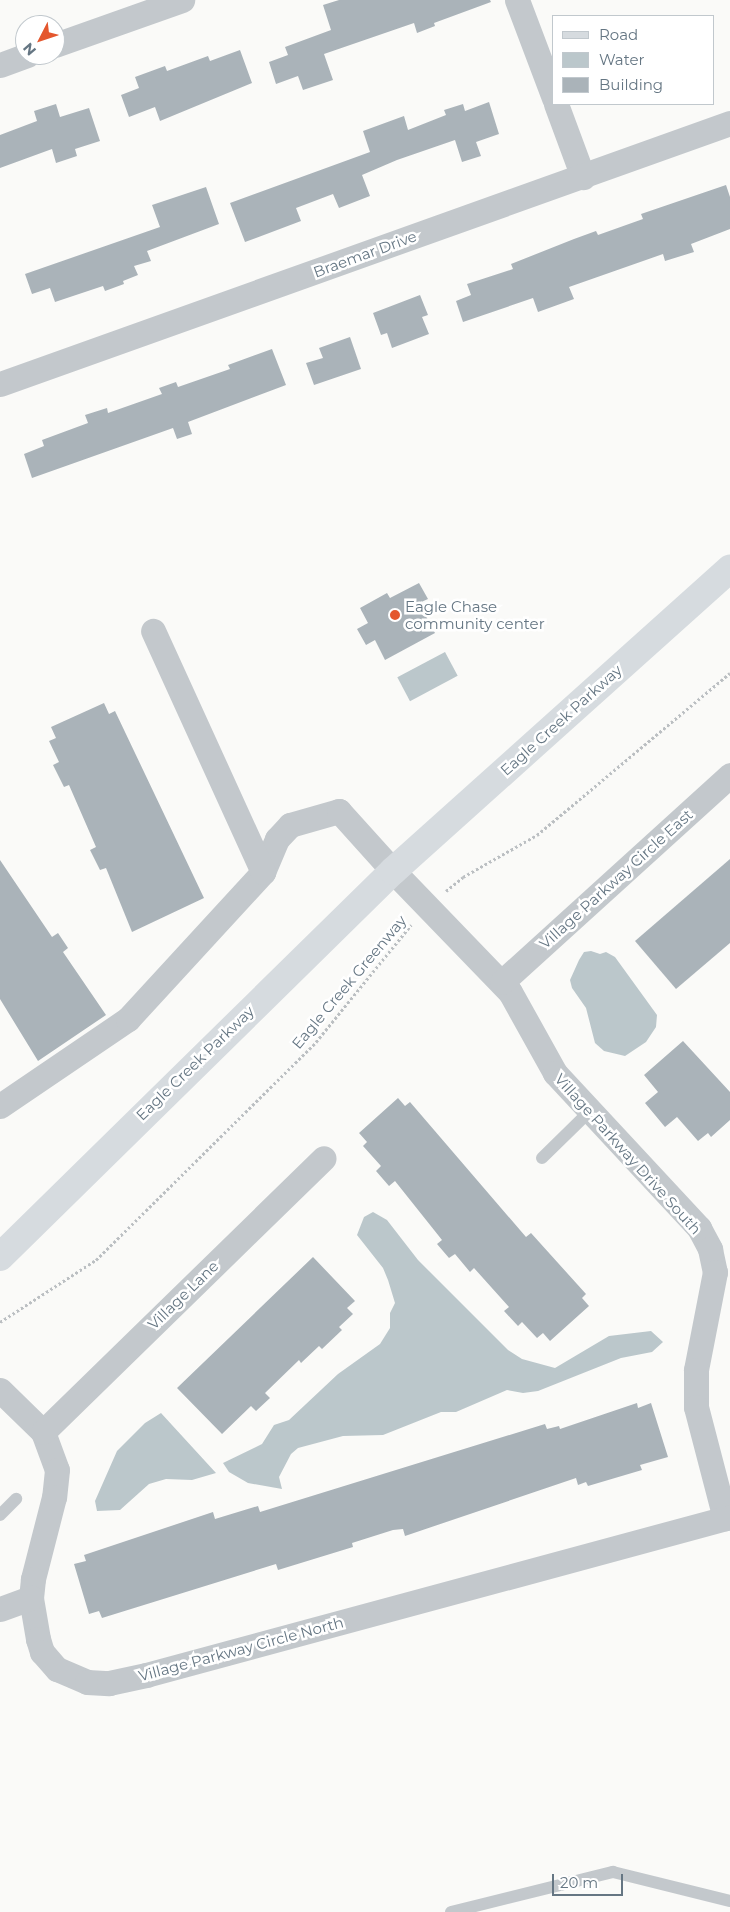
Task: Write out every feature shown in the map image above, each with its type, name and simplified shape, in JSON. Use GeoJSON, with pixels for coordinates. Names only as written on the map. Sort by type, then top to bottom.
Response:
{"type":"FeatureCollection","features":[{"type":"Feature","properties":{"kind":"main road","name":"Eagle Creek Parkway"},"geometry":{"type":"LineString","coordinates":[[0,1257],[393,871],[730,569]]}},
{"type":"Feature","properties":{"kind":"street"},"geometry":{"type":"LineString","coordinates":[[65,41],[182,0]]}},
{"type":"Feature","properties":{"kind":"street"},"geometry":{"type":"LineString","coordinates":[[518,0],[552,93]]}},
{"type":"Feature","properties":{"kind":"street"},"geometry":{"type":"LineString","coordinates":[[0,65],[15,59]]}},
{"type":"Feature","properties":{"kind":"street"},"geometry":{"type":"LineString","coordinates":[[556,105],[583,177]]}},
{"type":"Feature","properties":{"kind":"street","name":"Braemar Drive"},"geometry":{"type":"LineString","coordinates":[[0,384],[730,124]]}},
{"type":"Feature","properties":{"kind":"street"},"geometry":{"type":"LineString","coordinates":[[153,631],[263,872]]}},
{"type":"Feature","properties":{"kind":"street","name":"Village Parkway Circle East"},"geometry":{"type":"LineString","coordinates":[[502,982],[730,775]]}},
{"type":"Feature","properties":{"kind":"street"},"geometry":{"type":"LineString","coordinates":[[0,1106],[128,1020],[263,872],[277,839],[290,825],[339,810],[393,871]]}},
{"type":"Feature","properties":{"kind":"street","name":"Village Parkway Drive South"},"geometry":{"type":"LineString","coordinates":[[393,871],[502,982],[519,1005],[536,1043],[555,1074],[693,1222],[710,1249],[715,1272],[714,1288],[696,1370],[696,1407],[728,1518]]}},
{"type":"Feature","properties":{"kind":"street","name":"Village Lane"},"geometry":{"type":"LineString","coordinates":[[43,1432],[324,1158]]}},
{"type":"Feature","properties":{"kind":"street","name":"Village Parkway Circle North"},"geometry":{"type":"LineString","coordinates":[[0,1390],[43,1432],[55,1459],[57,1486],[31,1598],[40,1647],[57,1669],[78,1680],[109,1683],[728,1518]]}},
{"type":"Feature","properties":{"kind":"street"},"geometry":{"type":"LineString","coordinates":[[0,1608],[31,1598]]}},
{"type":"Feature","properties":{"kind":"lane"},"geometry":{"type":"LineString","coordinates":[[542,1158],[590,1111]]}},
{"type":"Feature","properties":{"kind":"lane"},"geometry":{"type":"LineString","coordinates":[[0,1515],[16,1500]]}},
{"type":"Feature","properties":{"kind":"lane"},"geometry":{"type":"LineString","coordinates":[[451,1912],[613,1872],[730,1901]]}},
{"type":"Feature","properties":{"kind":"path","name":"Eagle Creek Greenway"},"geometry":{"type":"LineString","coordinates":[[0,1322],[96,1260],[316,1042],[426,906],[463,877],[537,835],[730,673]]}},
{"type":"Feature","properties":{"kind":"water"},"geometry":{"type":"Polygon","coordinates":[[[445,652],[458,676],[410,701],[397,677],[445,652]]]}},
{"type":"Feature","properties":{"kind":"water"},"geometry":{"type":"Polygon","coordinates":[[[591,951],[600,954],[606,952],[615,957],[657,1015],[656,1027],[646,1042],[625,1056],[604,1051],[595,1043],[586,1008],[572,988],[570,980],[579,960],[584,952],[591,951]]]}},
{"type":"Feature","properties":{"kind":"water"},"geometry":{"type":"Polygon","coordinates":[[[373,1212],[387,1220],[418,1260],[508,1350],[522,1359],[555,1368],[609,1336],[651,1331],[663,1342],[652,1352],[621,1358],[538,1391],[523,1393],[507,1390],[456,1412],[441,1412],[383,1435],[343,1436],[298,1448],[291,1454],[279,1477],[282,1489],[248,1483],[229,1472],[223,1463],[262,1444],[274,1425],[289,1420],[338,1374],[380,1344],[390,1328],[390,1313],[395,1303],[388,1280],[383,1268],[357,1235],[364,1217],[373,1212]]]}},
{"type":"Feature","properties":{"kind":"water"},"geometry":{"type":"Polygon","coordinates":[[[161,1413],[216,1473],[192,1480],[166,1479],[149,1484],[120,1510],[97,1511],[95,1501],[117,1451],[145,1423],[161,1413]]]}},
{"type":"Feature","properties":{"kind":"building"},"geometry":{"type":"Polygon","coordinates":[[[339,0],[490,0],[491,2],[434,23],[435,26],[417,33],[414,23],[324,54],[333,80],[303,90],[298,76],[276,84],[269,62],[288,55],[285,47],[331,30],[323,5],[339,0]]]}},
{"type":"Feature","properties":{"kind":"building"},"geometry":{"type":"Polygon","coordinates":[[[240,50],[252,83],[160,121],[155,107],[129,117],[121,95],[139,88],[135,77],[165,66],[167,71],[208,56],[210,61],[240,50]]]}},
{"type":"Feature","properties":{"kind":"building"},"geometry":{"type":"Polygon","coordinates":[[[489,102],[499,134],[476,142],[481,156],[462,162],[455,140],[397,160],[362,175],[370,196],[339,208],[333,194],[296,208],[301,221],[245,242],[230,203],[370,152],[363,131],[404,116],[408,130],[446,115],[444,110],[463,104],[465,111],[489,102]]]}},
{"type":"Feature","properties":{"kind":"building"},"geometry":{"type":"Polygon","coordinates":[[[56,104],[60,117],[89,108],[100,141],[75,149],[77,156],[56,163],[52,149],[0,168],[0,135],[37,121],[34,111],[56,104]]]}},
{"type":"Feature","properties":{"kind":"building"},"geometry":{"type":"Polygon","coordinates":[[[726,185],[730,197],[730,229],[691,244],[694,252],[665,261],[663,254],[569,287],[574,299],[538,312],[533,298],[463,322],[456,301],[471,295],[467,284],[513,269],[511,264],[574,239],[596,231],[598,235],[643,219],[641,214],[726,185]]]}},
{"type":"Feature","properties":{"kind":"building"},"geometry":{"type":"Polygon","coordinates":[[[206,187],[219,224],[147,251],[151,261],[134,266],[138,275],[123,281],[124,284],[105,291],[103,286],[55,302],[50,288],[32,294],[25,274],[160,227],[152,205],[206,187]]]}},
{"type":"Feature","properties":{"kind":"building"},"geometry":{"type":"Polygon","coordinates":[[[420,295],[428,315],[422,317],[429,334],[392,348],[387,333],[381,335],[373,313],[420,295]]]}},
{"type":"Feature","properties":{"kind":"building"},"geometry":{"type":"Polygon","coordinates":[[[350,337],[361,369],[314,385],[306,363],[323,358],[319,348],[350,337]]]}},
{"type":"Feature","properties":{"kind":"building"},"geometry":{"type":"Polygon","coordinates":[[[272,349],[286,385],[188,422],[192,434],[177,439],[173,428],[32,478],[24,454],[44,446],[42,440],[88,423],[85,415],[107,408],[108,413],[162,394],[159,388],[176,382],[178,387],[230,369],[228,365],[272,349]]]}},
{"type":"Feature","properties":{"kind":"building","name":"Eagle Chase community center"},"geometry":{"type":"Polygon","coordinates":[[[419,583],[428,599],[419,603],[435,633],[385,660],[375,640],[366,645],[357,629],[368,623],[360,608],[387,593],[390,598],[419,583]]]}},
{"type":"Feature","properties":{"kind":"building"},"geometry":{"type":"Polygon","coordinates":[[[104,703],[109,714],[115,711],[204,898],[132,932],[106,868],[100,870],[90,850],[96,847],[69,785],[64,787],[53,765],[59,762],[49,741],[56,738],[51,727],[104,703]]]}},
{"type":"Feature","properties":{"kind":"building"},"geometry":{"type":"Polygon","coordinates":[[[730,859],[730,943],[676,989],[635,941],[730,859]]]}},
{"type":"Feature","properties":{"kind":"building"},"geometry":{"type":"Polygon","coordinates":[[[0,860],[52,937],[58,933],[68,948],[63,952],[106,1015],[38,1061],[0,999],[0,860]]]}},
{"type":"Feature","properties":{"kind":"building"},"geometry":{"type":"Polygon","coordinates":[[[683,1041],[730,1092],[730,1120],[711,1137],[708,1133],[698,1141],[677,1117],[665,1127],[645,1103],[658,1092],[644,1075],[683,1041]]]}},
{"type":"Feature","properties":{"kind":"building"},"geometry":{"type":"Polygon","coordinates":[[[398,1098],[405,1106],[410,1102],[526,1237],[531,1233],[586,1294],[582,1298],[589,1306],[550,1341],[543,1333],[537,1338],[522,1322],[518,1326],[504,1311],[509,1307],[474,1268],[470,1272],[455,1254],[449,1258],[437,1244],[442,1240],[395,1181],[389,1186],[376,1171],[381,1166],[363,1146],[367,1142],[359,1133],[398,1098]]]}},
{"type":"Feature","properties":{"kind":"building"},"geometry":{"type":"Polygon","coordinates":[[[313,1257],[355,1301],[347,1308],[353,1314],[339,1327],[342,1330],[322,1349],[319,1346],[301,1363],[299,1360],[265,1393],[270,1398],[256,1411],[251,1406],[222,1434],[177,1388],[313,1257]]]}},
{"type":"Feature","properties":{"kind":"building"},"geometry":{"type":"Polygon","coordinates":[[[637,1403],[638,1408],[651,1403],[668,1457],[640,1465],[642,1470],[588,1486],[586,1482],[578,1485],[576,1478],[405,1536],[403,1529],[393,1530],[352,1543],[353,1547],[278,1570],[276,1564],[102,1618],[99,1611],[89,1614],[74,1564],[86,1561],[84,1555],[213,1512],[215,1519],[258,1506],[260,1512],[545,1424],[547,1429],[559,1426],[560,1429],[637,1403]]]}},
{"type":"Feature","properties":{"kind":"place","name":"Eagle Chase community center"},"geometry":{"type":"Point","coordinates":[395,615]}}]}
